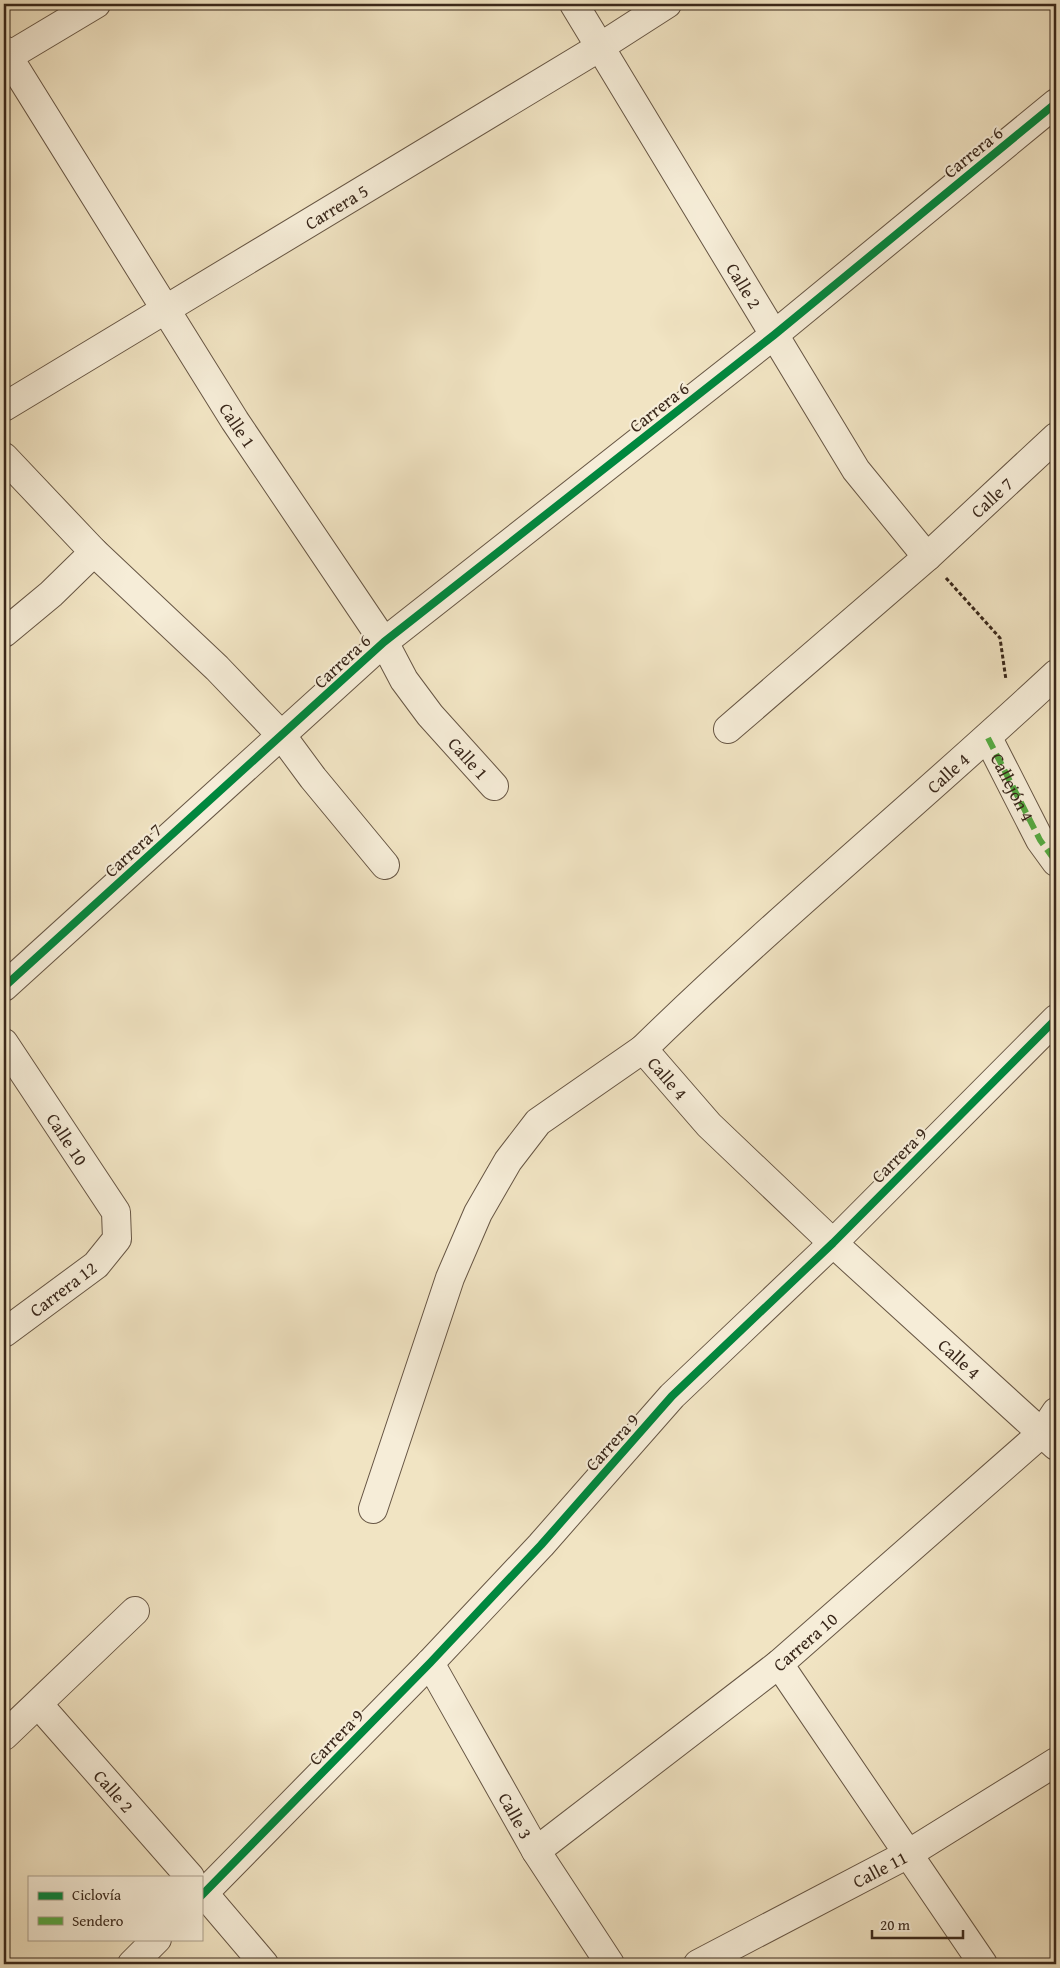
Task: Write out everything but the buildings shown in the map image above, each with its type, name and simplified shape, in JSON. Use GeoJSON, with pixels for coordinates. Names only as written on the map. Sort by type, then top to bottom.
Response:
{"type":"FeatureCollection","features":[{"type":"Feature","properties":{"kind":"street"},"geometry":{"type":"LineString","coordinates":[[5,55],[96,4]]}},
{"type":"Feature","properties":{"kind":"street","name":"Calle 2"},"geometry":{"type":"LineString","coordinates":[[574,4],[856,470],[927,557]]}},
{"type":"Feature","properties":{"kind":"street","name":"Carrera 5"},"geometry":{"type":"LineString","coordinates":[[4,407],[600,47],[667,4]]}},
{"type":"Feature","properties":{"kind":"street","name":"Calle 1"},"geometry":{"type":"LineString","coordinates":[[5,55],[235,421],[384,642],[404,680],[430,715],[494,786]]}},
{"type":"Feature","properties":{"kind":"street","name":"Carrera 6"},"geometry":{"type":"LineString","coordinates":[[282,736],[384,642],[774,335],[1056,104]]}},
{"type":"Feature","properties":{"kind":"street","name":"Calle 7"},"geometry":{"type":"LineString","coordinates":[[728,728],[927,557],[1056,437]]}},
{"type":"Feature","properties":{"kind":"street"},"geometry":{"type":"LineString","coordinates":[[4,457],[94,552],[210,661],[282,736],[313,778],[385,865]]}},
{"type":"Feature","properties":{"kind":"street"},"geometry":{"type":"LineString","coordinates":[[7,624],[51,594],[94,552]]}},
{"type":"Feature","properties":{"kind":"street","name":"Calle 4"},"geometry":{"type":"LineString","coordinates":[[1051,1430],[833,1244],[709,1125],[643,1049],[707,986],[988,738],[1056,674]]}},
{"type":"Feature","properties":{"kind":"street","name":"Carrera 7"},"geometry":{"type":"LineString","coordinates":[[4,987],[282,736]]}},
{"type":"Feature","properties":{"kind":"street","name":"Callejón 4"},"geometry":{"type":"LineString","coordinates":[[988,738],[1040,840],[1056,862]]}},
{"type":"Feature","properties":{"kind":"street","name":"Carrera 9"},"geometry":{"type":"LineString","coordinates":[[202,1886],[430,1662],[541,1545],[672,1396],[833,1244],[1056,1019]]}},
{"type":"Feature","properties":{"kind":"street","name":"Calle 10"},"geometry":{"type":"LineString","coordinates":[[4,1043],[116,1212],[116,1239]]}},
{"type":"Feature","properties":{"kind":"street"},"geometry":{"type":"LineString","coordinates":[[373,1509],[450,1278],[478,1213],[508,1160],[538,1122],[643,1049]]}},
{"type":"Feature","properties":{"kind":"street","name":"Carrera 12"},"geometry":{"type":"LineString","coordinates":[[4,1333],[96,1265],[116,1239]]}},
{"type":"Feature","properties":{"kind":"street","name":"Carrera 10"},"geometry":{"type":"LineString","coordinates":[[536,1851],[779,1664],[1051,1430]]}},
{"type":"Feature","properties":{"kind":"street"},"geometry":{"type":"LineString","coordinates":[[4,1736],[135,1611]]}},
{"type":"Feature","properties":{"kind":"street","name":"Calle 3"},"geometry":{"type":"LineString","coordinates":[[430,1662],[536,1851],[610,1964]]}},
{"type":"Feature","properties":{"kind":"street"},"geometry":{"type":"LineString","coordinates":[[779,1664],[983,1964]]}},
{"type":"Feature","properties":{"kind":"street","name":"Calle 2"},"geometry":{"type":"LineString","coordinates":[[38,1704],[188,1876]]}},
{"type":"Feature","properties":{"kind":"street","name":"Calle 11"},"geometry":{"type":"LineString","coordinates":[[698,1964],[908,1854],[1056,1762]]}},
{"type":"Feature","properties":{"kind":"street","name":"Calle 2"},"geometry":{"type":"LineString","coordinates":[[202,1892],[264,1964]]}},
{"type":"Feature","properties":{"kind":"street"},"geometry":{"type":"LineString","coordinates":[[132,1964],[156,1940]]}},
{"type":"Feature","properties":{"kind":"path"},"geometry":{"type":"LineString","coordinates":[[927,557],[1000,638],[1011,716]]}},
{"type":"Feature","properties":{"kind":"marked path"},"geometry":{"type":"LineString","coordinates":[[988,738],[1040,840],[1056,862]]}},
{"type":"Feature","properties":{"kind":"cycle path"},"geometry":{"type":"LineString","coordinates":[[4,987],[384,642],[774,335],[1056,103]]}},
{"type":"Feature","properties":{"kind":"cycle path"},"geometry":{"type":"LineString","coordinates":[[202,1895],[430,1663],[541,1545],[672,1396],[833,1243],[1056,1019]]}}]}
